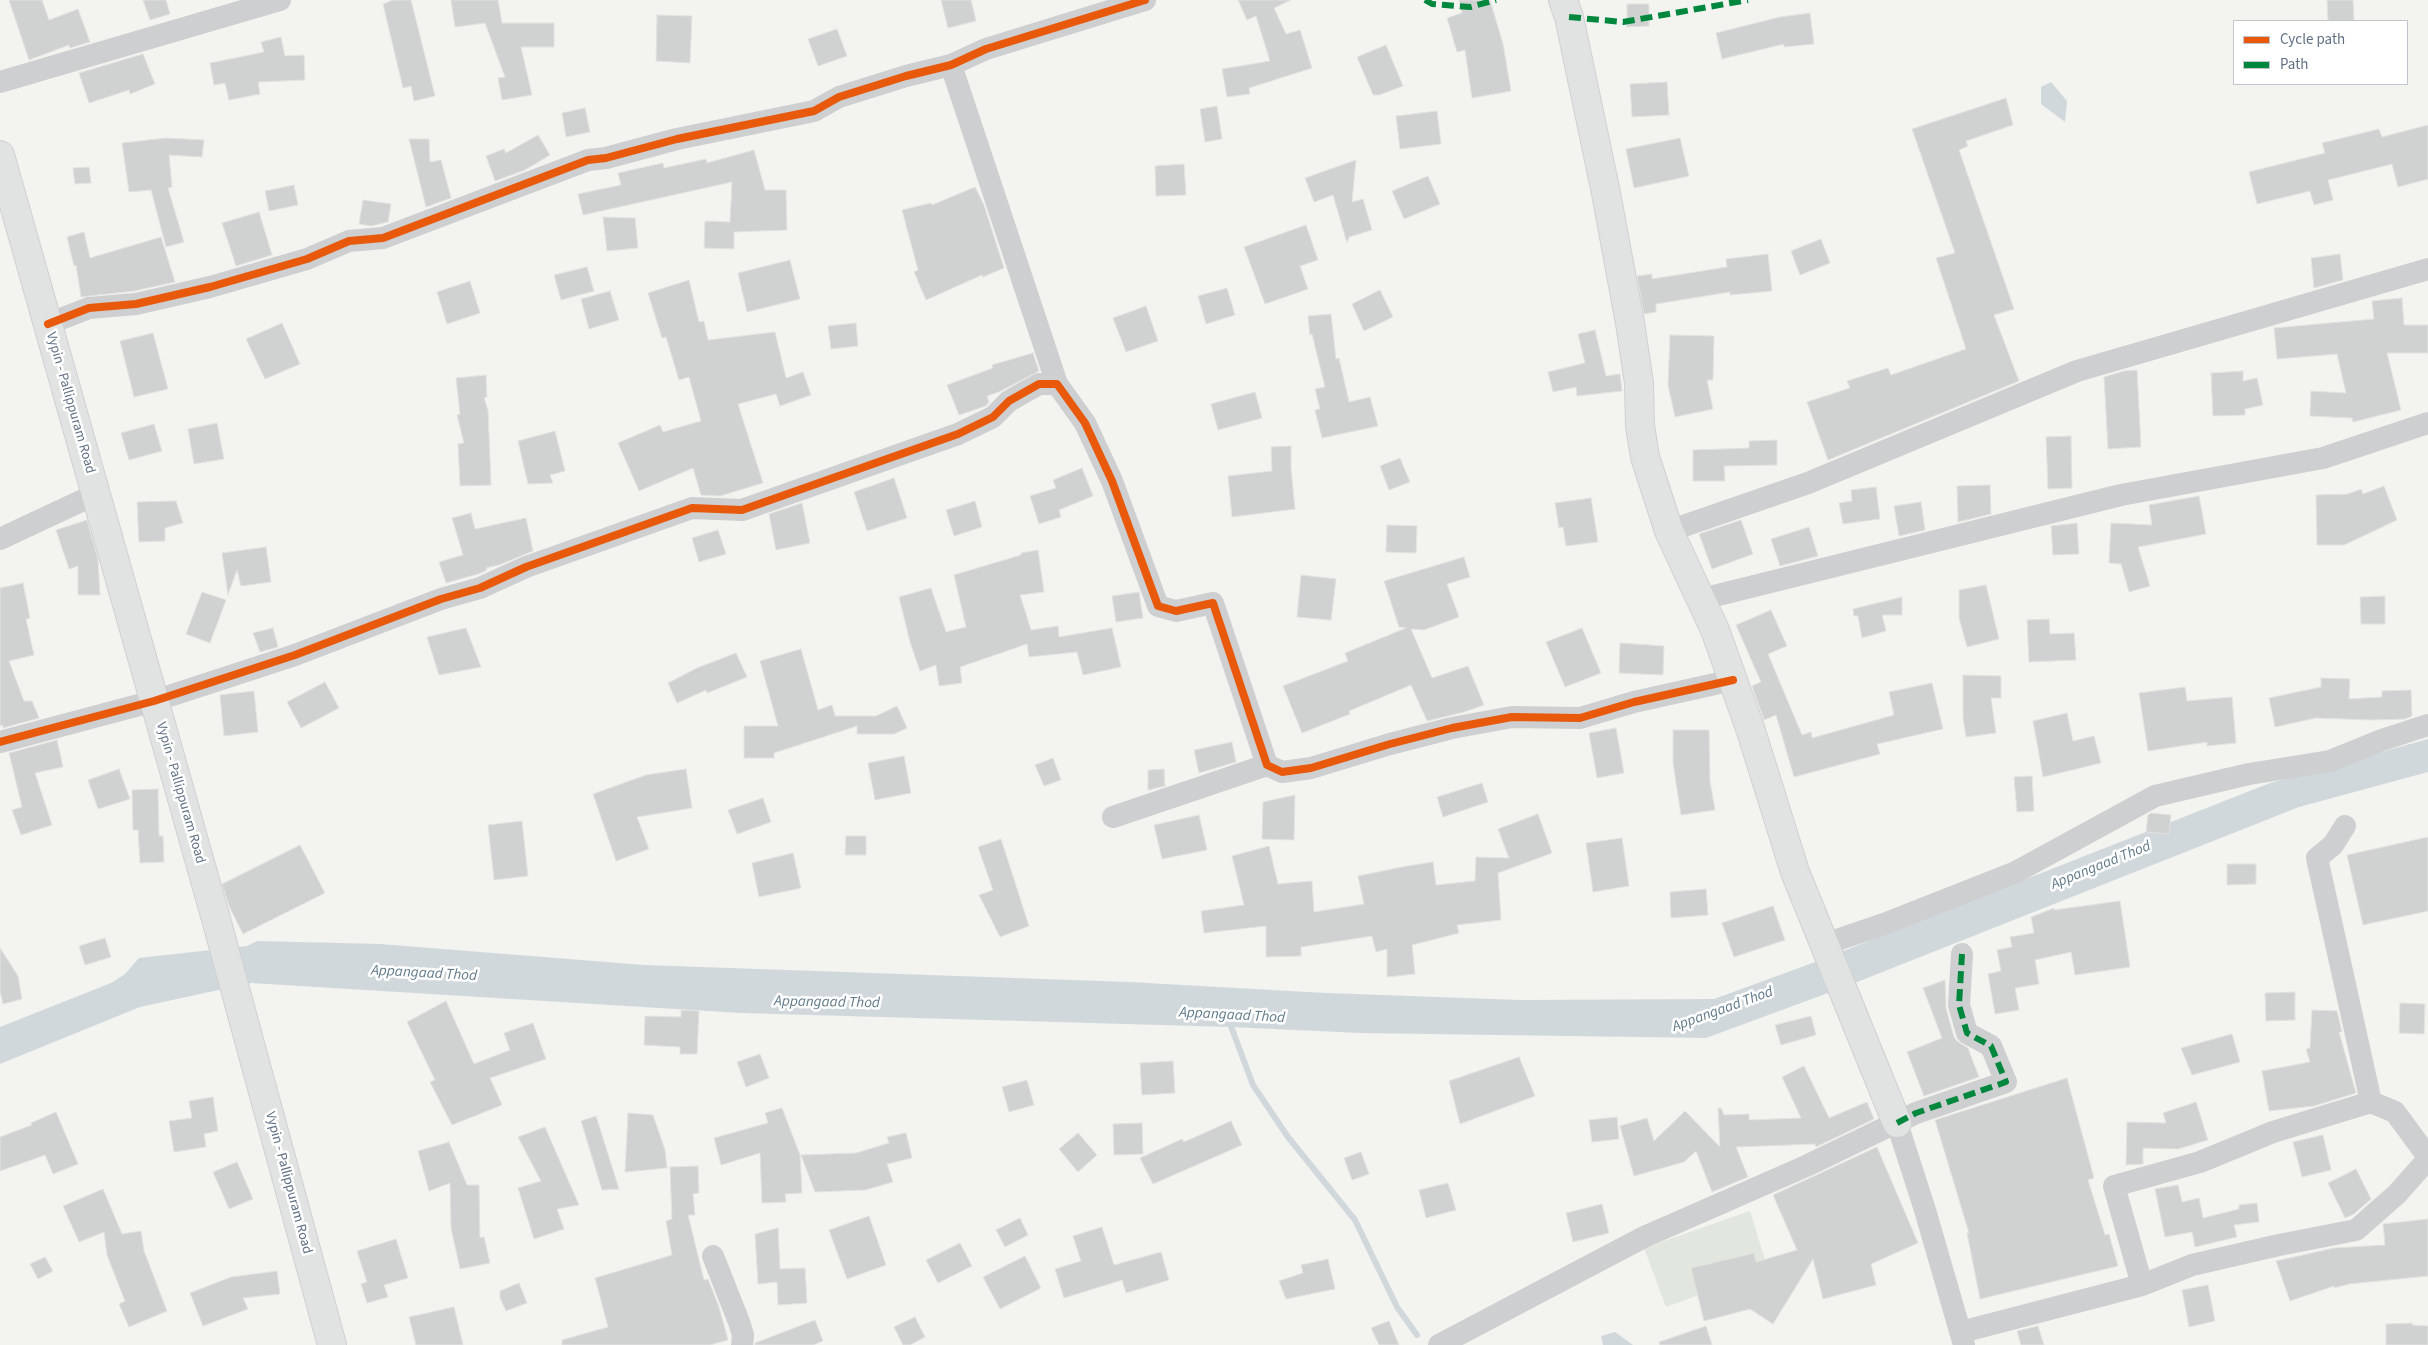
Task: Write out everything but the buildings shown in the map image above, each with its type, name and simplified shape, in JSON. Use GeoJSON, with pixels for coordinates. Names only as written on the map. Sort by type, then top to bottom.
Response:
{"type":"FeatureCollection","features":[{"type":"Feature","properties":{"kind":"main road"},"geometry":{"type":"LineString","coordinates":[[1563,0],[1569,17],[1604,184],[1630,323],[1639,383],[1640,426],[1645,457],[1669,531],[1702,599],[1733,680],[1796,872],[1897,1123]]}},
{"type":"Feature","properties":{"kind":"main road","name":"Vypin - Pallippuram Road"},"geometry":{"type":"LineString","coordinates":[[0,155],[216,919],[332,1345]]}},
{"type":"Feature","properties":{"kind":"street"},"geometry":{"type":"LineString","coordinates":[[0,82],[280,0]]}},
{"type":"Feature","properties":{"kind":"street"},"geometry":{"type":"LineString","coordinates":[[48,324],[89,308],[136,304],[210,288],[307,259],[349,241],[383,238],[588,160],[606,158],[677,139],[814,111],[839,97],[906,76],[951,65],[986,49],[1145,0]]}},
{"type":"Feature","properties":{"kind":"street"},"geometry":{"type":"LineString","coordinates":[[951,65],[1057,384],[1085,423],[1112,481],[1158,606],[1176,611],[1212,603],[1267,765]]}},
{"type":"Feature","properties":{"kind":"street"},"geometry":{"type":"LineString","coordinates":[[1669,531],[1808,483],[2077,371],[2428,269]]}},
{"type":"Feature","properties":{"kind":"street"},"geometry":{"type":"LineString","coordinates":[[0,742],[154,701],[295,655],[441,599],[480,588],[526,567],[692,508],[742,510],[752,507],[958,434],[993,417],[1009,401],[1039,384],[1057,384]]}},
{"type":"Feature","properties":{"kind":"street"},"geometry":{"type":"LineString","coordinates":[[1702,599],[2121,495],[2323,458],[2428,422]]}},
{"type":"Feature","properties":{"kind":"street"},"geometry":{"type":"LineString","coordinates":[[0,539],[96,494]]}},
{"type":"Feature","properties":{"kind":"street"},"geometry":{"type":"LineString","coordinates":[[1113,818],[1267,765],[1282,772],[1311,768],[1390,744],[1452,728],[1512,717],[1580,718],[1634,702],[1733,680]]}},
{"type":"Feature","properties":{"kind":"street"},"geometry":{"type":"LineString","coordinates":[[1830,954],[1834,941],[1884,924],[2016,872],[2155,796],[2249,774],[2330,762],[2382,740],[2428,725]]}},
{"type":"Feature","properties":{"kind":"street"},"geometry":{"type":"LineString","coordinates":[[2344,826],[2333,845],[2317,858],[2371,1102]]}},
{"type":"Feature","properties":{"kind":"street"},"geometry":{"type":"LineString","coordinates":[[1439,1345],[1644,1237],[1806,1166],[1916,1113],[2006,1082],[1991,1046],[1967,1033],[1959,1005],[1962,954]]}},
{"type":"Feature","properties":{"kind":"street"},"geometry":{"type":"LineString","coordinates":[[1897,1123],[1962,1338],[2142,1286],[2192,1265],[2356,1230],[2397,1194],[2428,1158],[2395,1112],[2371,1102],[2273,1132],[2200,1162],[2114,1186],[2142,1286]]}},
{"type":"Feature","properties":{"kind":"street"},"geometry":{"type":"LineString","coordinates":[[713,1256],[743,1335],[742,1345]]}},
{"type":"Feature","properties":{"kind":"shaded area"},"geometry":{"type":"Polygon","coordinates":[[[1750,1211],[1768,1270],[1666,1307],[1644,1248],[1750,1211]]]}},
{"type":"Feature","properties":{"kind":"water"},"geometry":{"type":"Polygon","coordinates":[[[2051,82],[2067,101],[2065,122],[2041,104],[2041,87],[2051,82]]]}},
{"type":"Feature","properties":{"kind":"water","name":"Appangaad Thod"},"geometry":{"type":"Polygon","coordinates":[[[2428,739],[2428,772],[2299,807],[1847,986],[1706,1038],[1360,1033],[1231,1027],[741,1013],[251,983],[140,1007],[0,1064],[0,1027],[111,983],[125,974],[139,958],[247,946],[257,941],[380,944],[644,965],[1129,982],[1326,993],[1521,1000],[1714,999],[1818,961],[2270,783],[2428,739]]]}},
{"type":"Feature","properties":{"kind":"water"},"geometry":{"type":"Polygon","coordinates":[[[1615,1332],[1633,1345],[1603,1345],[1601,1336],[1615,1332]]]}},
{"type":"Feature","properties":{"kind":"waterway","name":"Appangaad Thod"},"geometry":{"type":"LineString","coordinates":[[1229,1021],[1253,1085],[1288,1137],[1355,1220],[1397,1307],[1417,1335]]}},
{"type":"Feature","properties":{"kind":"marked path"},"geometry":{"type":"LineString","coordinates":[[1425,0],[1432,4],[1470,7],[1496,0]]}},
{"type":"Feature","properties":{"kind":"marked path"},"geometry":{"type":"LineString","coordinates":[[1569,17],[1623,22],[1748,0]]}},
{"type":"Feature","properties":{"kind":"marked path"},"geometry":{"type":"LineString","coordinates":[[1897,1123],[1916,1113],[2006,1082],[1991,1046],[1967,1033],[1959,1005],[1962,954]]}},
{"type":"Feature","properties":{"kind":"cycle path"},"geometry":{"type":"LineString","coordinates":[[48,324],[89,308],[136,304],[210,287],[307,259],[349,241],[383,238],[588,160],[606,158],[677,139],[814,111],[839,97],[906,76],[951,65],[986,49],[1145,0]]}},
{"type":"Feature","properties":{"kind":"cycle path"},"geometry":{"type":"LineString","coordinates":[[0,742],[154,701],[295,655],[441,599],[480,588],[526,567],[692,508],[742,510],[958,434],[993,417],[1009,401],[1039,384],[1057,384],[1085,423],[1112,481],[1158,606],[1176,611],[1213,603],[1267,765],[1282,772],[1311,768],[1390,744],[1452,728],[1512,717],[1580,718],[1634,702],[1733,680]]}}]}
